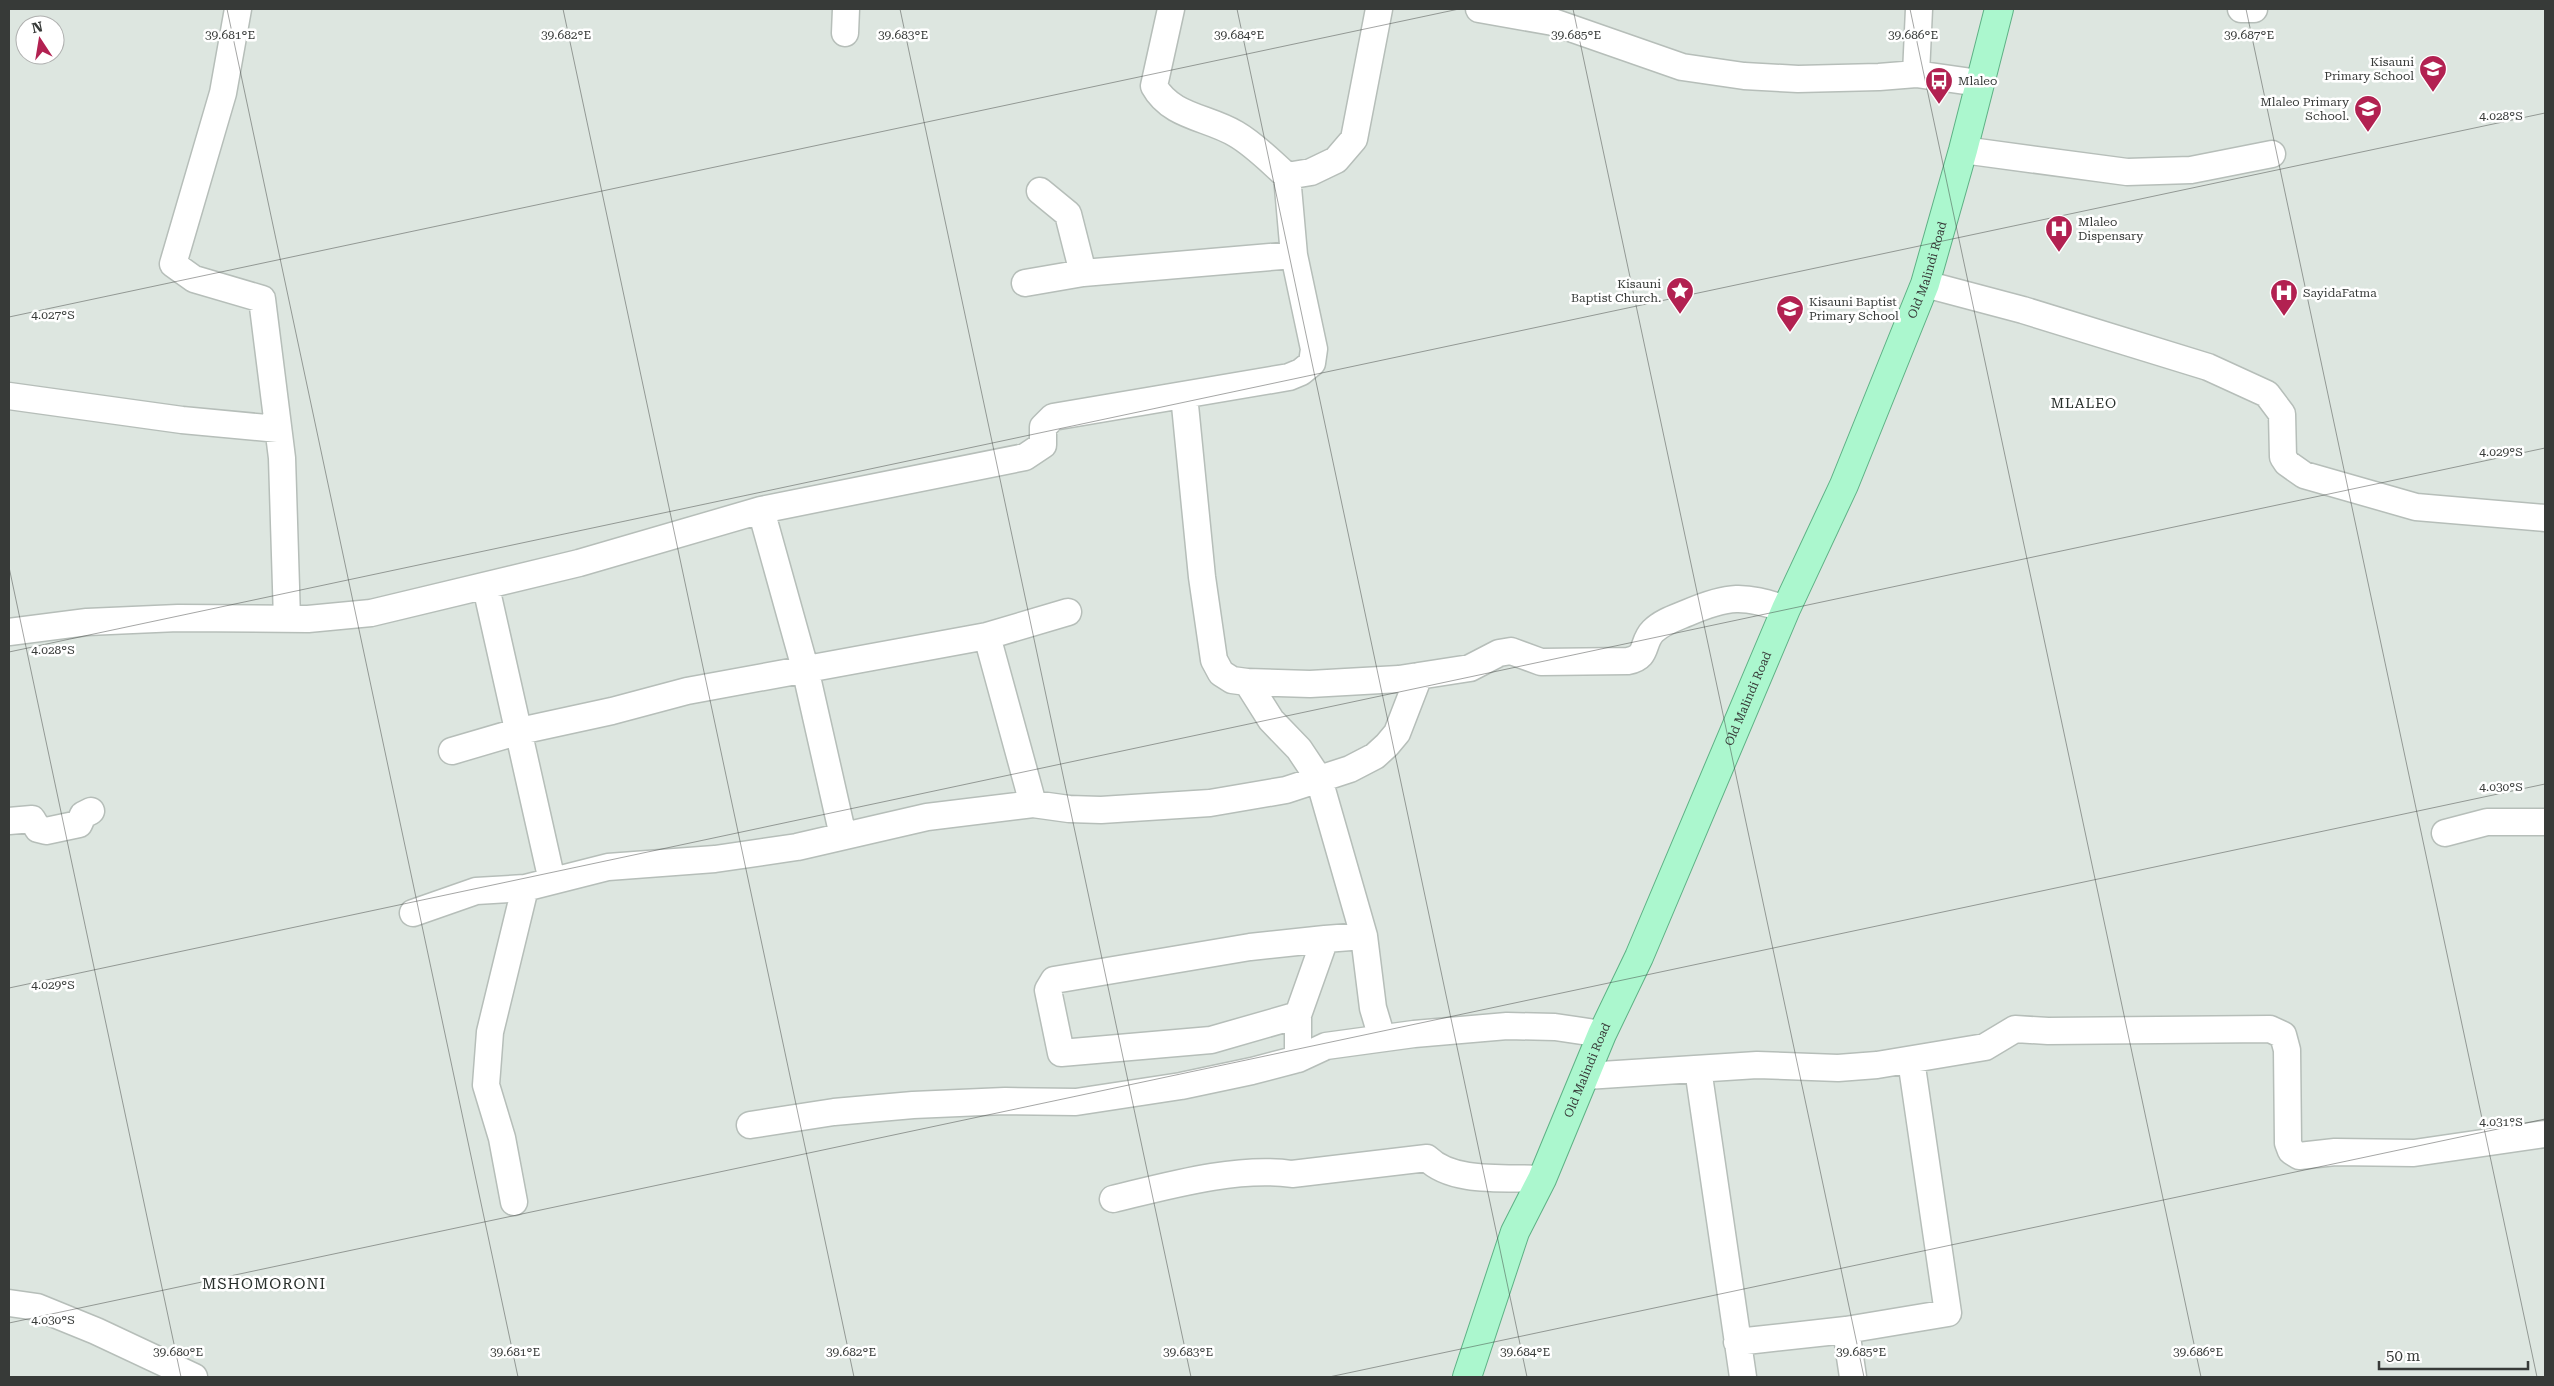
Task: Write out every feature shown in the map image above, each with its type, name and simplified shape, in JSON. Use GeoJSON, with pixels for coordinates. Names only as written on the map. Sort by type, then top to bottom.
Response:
{"type":"FeatureCollection","features":[{"type":"Feature","properties":{"kind":"main road","name":"Old Malindi Road"},"geometry":{"type":"LineString","coordinates":[[1467,1377],[1515,1232],[1542,1178],[1602,1034],[1639,957],[1786,609],[1844,485],[1925,284],[2000,9]]}},
{"type":"Feature","properties":{"kind":"street"},"geometry":{"type":"LineString","coordinates":[[238,9],[224,93],[173,264],[194,279],[262,298],[282,458],[287,619]]}},
{"type":"Feature","properties":{"kind":"street"},"geometry":{"type":"LineString","coordinates":[[9,632],[87,622],[178,618],[287,619],[371,614],[579,563],[760,510],[1025,457],[1043,445],[1043,427],[1053,417],[1289,377],[1301,372],[1312,362],[1314,349],[1294,255],[1287,176],[1236,134],[1187,114],[1161,99],[1154,86],[1172,9]]}},
{"type":"Feature","properties":{"kind":"street"},"geometry":{"type":"LineString","coordinates":[[1287,176],[1311,172],[1336,160],[1354,139],[1379,9]]}},
{"type":"Feature","properties":{"kind":"street"},"geometry":{"type":"LineString","coordinates":[[1478,9],[1554,22],[1691,68],[1744,76],[1798,79],[1916,74],[1979,83]]}},
{"type":"Feature","properties":{"kind":"street"},"geometry":{"type":"LineString","coordinates":[[1916,74],[1919,9]]}},
{"type":"Feature","properties":{"kind":"street"},"geometry":{"type":"LineString","coordinates":[[2241,9],[2254,9]]}},
{"type":"Feature","properties":{"kind":"street"},"geometry":{"type":"LineString","coordinates":[[1963,150],[2127,172],[2191,170],[2272,154]]}},
{"type":"Feature","properties":{"kind":"street"},"geometry":{"type":"LineString","coordinates":[[1040,192],[1068,214],[1083,273]]}},
{"type":"Feature","properties":{"kind":"street"},"geometry":{"type":"LineString","coordinates":[[1025,283],[1083,273],[1294,255]]}},
{"type":"Feature","properties":{"kind":"street"},"geometry":{"type":"LineString","coordinates":[[1925,284],[2023,310],[2208,367],[2267,394],[2282,414],[2282,457],[2304,475],[2416,507],[2545,518]]}},
{"type":"Feature","properties":{"kind":"street"},"geometry":{"type":"LineString","coordinates":[[1184,394],[1202,577],[1214,660],[1220,673],[1232,680],[1310,684],[1419,676],[1470,668],[1499,653],[1512,651],[1541,662],[1628,661],[1637,659],[1642,654],[1652,632],[1668,621],[1707,604],[1731,598],[1756,599],[1786,609]]}},
{"type":"Feature","properties":{"kind":"street"},"geometry":{"type":"LineString","coordinates":[[9,396],[182,420],[278,429]]}},
{"type":"Feature","properties":{"kind":"street"},"geometry":{"type":"LineString","coordinates":[[760,510],[805,668],[843,836]]}},
{"type":"Feature","properties":{"kind":"street"},"geometry":{"type":"LineString","coordinates":[[486,587],[520,731],[552,881]]}},
{"type":"Feature","properties":{"kind":"street"},"geometry":{"type":"LineString","coordinates":[[452,751],[520,731],[612,711],[687,690],[987,636],[1068,612]]}},
{"type":"Feature","properties":{"kind":"street"},"geometry":{"type":"LineString","coordinates":[[987,636],[1033,804]]}},
{"type":"Feature","properties":{"kind":"street"},"geometry":{"type":"LineString","coordinates":[[413,913],[476,891],[525,888],[608,867],[715,859],[797,847],[927,817],[1033,804],[1069,809],[1101,810],[1210,803],[1286,790],[1350,770],[1375,756],[1387,746],[1396,733],[1419,676]]}},
{"type":"Feature","properties":{"kind":"street"},"geometry":{"type":"LineString","coordinates":[[1248,682],[1271,720],[1299,749],[1319,779],[1364,936],[1373,1008],[1382,1038]]}},
{"type":"Feature","properties":{"kind":"street"},"geometry":{"type":"LineString","coordinates":[[9,821],[32,819],[38,830],[46,831],[76,825],[81,822],[83,815],[91,812]]}},
{"type":"Feature","properties":{"kind":"street"},"geometry":{"type":"LineString","coordinates":[[2445,833],[2487,822],[2545,822]]}},
{"type":"Feature","properties":{"kind":"street"},"geometry":{"type":"LineString","coordinates":[[514,1202],[502,1138],[486,1085],[490,1032],[525,888]]}},
{"type":"Feature","properties":{"kind":"street"},"geometry":{"type":"LineString","coordinates":[[1298,1015],[1210,1040],[1061,1052],[1048,990],[1054,980],[1250,947],[1364,936]]}},
{"type":"Feature","properties":{"kind":"street"},"geometry":{"type":"LineString","coordinates":[[1298,1059],[1298,1015],[1325,939]]}},
{"type":"Feature","properties":{"kind":"street"},"geometry":{"type":"LineString","coordinates":[[750,1124],[834,1112],[913,1105],[1005,1101],[1076,1102],[1181,1086],[1298,1059],[1326,1046],[1382,1038],[1507,1026],[1555,1027],[1602,1034]]}},
{"type":"Feature","properties":{"kind":"street"},"geometry":{"type":"LineString","coordinates":[[1586,1076],[1757,1065],[1838,1068],[1910,1060],[1984,1047],[2015,1029],[2048,1031],[2270,1029],[2283,1035],[2287,1050],[2288,1143],[2291,1151],[2299,1156],[2335,1152],[2414,1153],[2545,1134]]}},
{"type":"Feature","properties":{"kind":"street"},"geometry":{"type":"LineString","coordinates":[[1737,1342],[1846,1330],[1948,1313],[1910,1060]]}},
{"type":"Feature","properties":{"kind":"street"},"geometry":{"type":"LineString","coordinates":[[1698,1069],[1743,1377]]}},
{"type":"Feature","properties":{"kind":"street"},"geometry":{"type":"LineString","coordinates":[[1113,1199],[1188,1181],[1273,1171],[1292,1174],[1427,1158],[1437,1168],[1460,1175],[1542,1178]]}},
{"type":"Feature","properties":{"kind":"street"},"geometry":{"type":"LineString","coordinates":[[9,1303],[36,1307],[96,1331],[194,1377]]}},
{"type":"Feature","properties":{"kind":"street"},"geometry":{"type":"LineString","coordinates":[[1846,1330],[1852,1377]]}},
{"type":"Feature","properties":{"kind":"place","name":"Kisauni Primary School"},"geometry":{"type":"Point","coordinates":[2433,93]}},
{"type":"Feature","properties":{"kind":"place","name":"Mlaleo"},"geometry":{"type":"Point","coordinates":[1939,105]}},
{"type":"Feature","properties":{"kind":"place","name":"Mlaleo Primary School."},"geometry":{"type":"Point","coordinates":[2368,133]}},
{"type":"Feature","properties":{"kind":"place","name":"Mlaleo Dispensary"},"geometry":{"type":"Point","coordinates":[2059,253]}},
{"type":"Feature","properties":{"kind":"place","name":"Kisauni Baptist Church."},"geometry":{"type":"Point","coordinates":[1680,315]}},
{"type":"Feature","properties":{"kind":"place","name":"SayidaFatma"},"geometry":{"type":"Point","coordinates":[2284,317]}},
{"type":"Feature","properties":{"kind":"place","name":"Kisauni Baptist Primary School"},"geometry":{"type":"Point","coordinates":[1790,333]}},
{"type":"Feature","properties":{"kind":"district","name":"MLALEO"},"geometry":{"type":"Point","coordinates":[2084,403]}},
{"type":"Feature","properties":{"kind":"district","name":"MSHOMORONI"},"geometry":{"type":"Point","coordinates":[264,1284]}}]}
